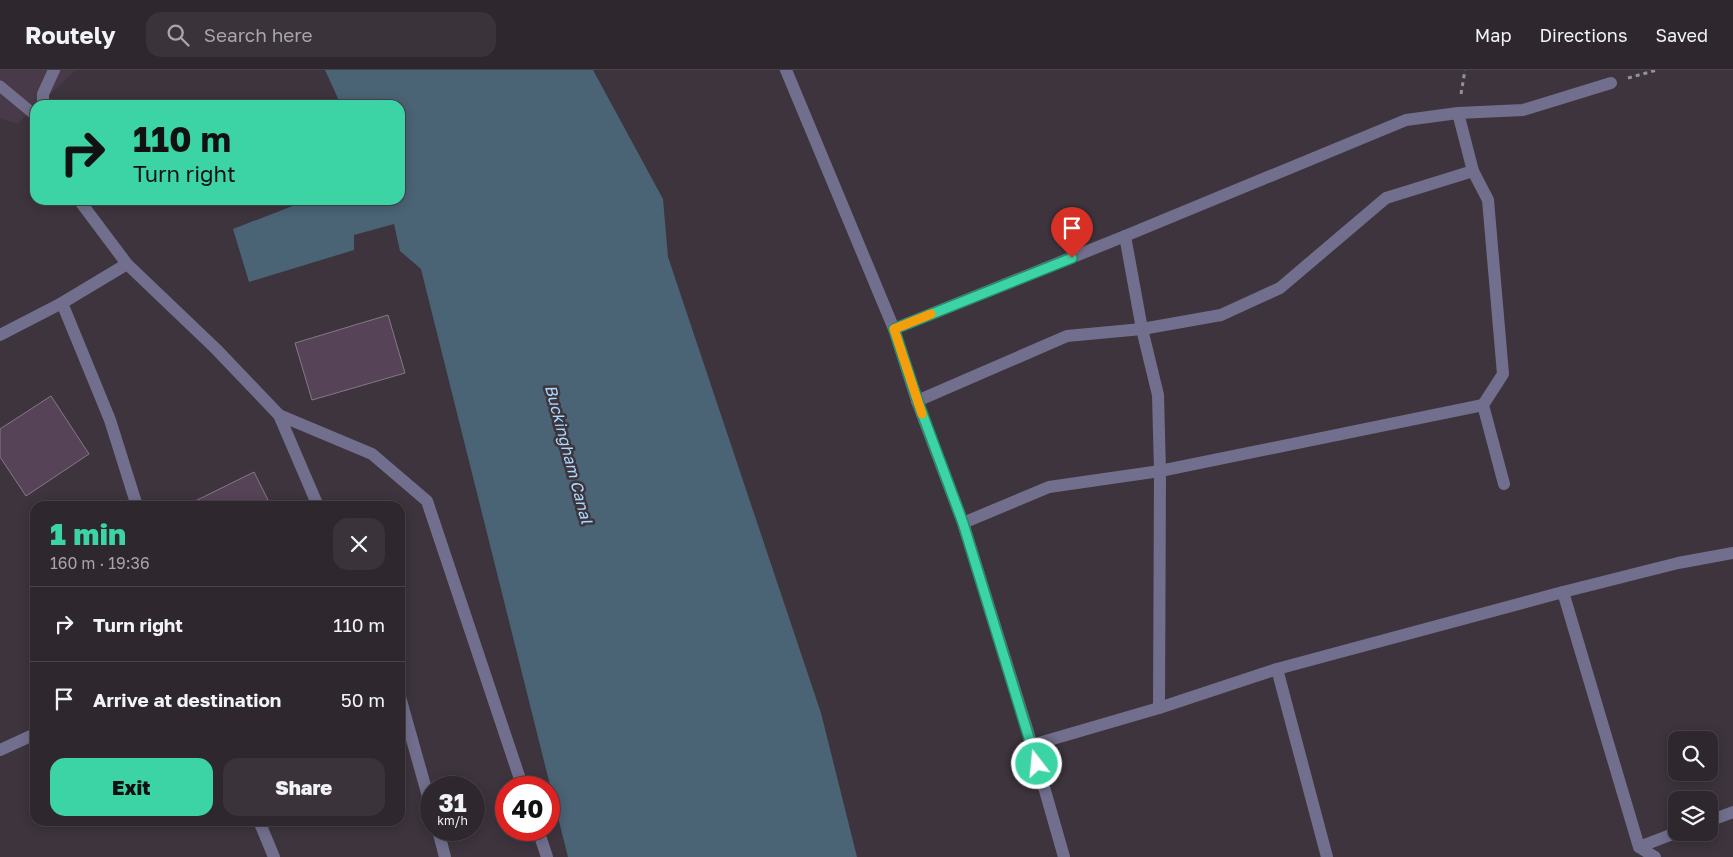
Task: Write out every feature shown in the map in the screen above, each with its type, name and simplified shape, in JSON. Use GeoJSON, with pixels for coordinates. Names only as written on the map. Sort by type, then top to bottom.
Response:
{"type":"FeatureCollection","features":[{"type":"Feature","properties":{"kind":"street"},"geometry":{"type":"LineString","coordinates":[[43,100],[43,94],[54,70]]}},
{"type":"Feature","properties":{"kind":"street"},"geometry":{"type":"LineString","coordinates":[[786,70],[894,329],[918,402],[963,523],[1032,745],[1064,857]]}},
{"type":"Feature","properties":{"kind":"street"},"geometry":{"type":"LineString","coordinates":[[894,329],[1406,120],[1458,113],[1523,110],[1611,83]]}},
{"type":"Feature","properties":{"kind":"street"},"geometry":{"type":"LineString","coordinates":[[963,523],[1049,487],[1160,471],[1483,405],[1503,374],[1488,200],[1473,171],[1458,113]]}},
{"type":"Feature","properties":{"kind":"street"},"geometry":{"type":"LineString","coordinates":[[918,402],[1068,336],[1142,329],[1221,315],[1280,288],[1386,198],[1473,171]]}},
{"type":"Feature","properties":{"kind":"street"},"geometry":{"type":"LineString","coordinates":[[83,205],[127,264],[216,349],[279,415],[316,501]]}},
{"type":"Feature","properties":{"kind":"street"},"geometry":{"type":"LineString","coordinates":[[1125,236],[1142,329],[1158,395],[1160,471],[1160,708]]}},
{"type":"Feature","properties":{"kind":"street"},"geometry":{"type":"LineString","coordinates":[[0,335],[62,303],[127,264]]}},
{"type":"Feature","properties":{"kind":"street"},"geometry":{"type":"LineString","coordinates":[[62,303],[110,420],[136,501]]}},
{"type":"Feature","properties":{"kind":"street"},"geometry":{"type":"LineString","coordinates":[[1483,405],[1504,484]]}},
{"type":"Feature","properties":{"kind":"street"},"geometry":{"type":"LineString","coordinates":[[279,415],[372,454],[427,501],[519,776]]}},
{"type":"Feature","properties":{"kind":"street"},"geometry":{"type":"LineString","coordinates":[[1032,745],[1160,708],[1277,670],[1563,592],[1678,563],[1733,553]]}},
{"type":"Feature","properties":{"kind":"street"},"geometry":{"type":"LineString","coordinates":[[1563,592],[1639,848],[1655,857]]}},
{"type":"Feature","properties":{"kind":"street"},"geometry":{"type":"LineString","coordinates":[[1277,670],[1327,857]]}},
{"type":"Feature","properties":{"kind":"street"},"geometry":{"type":"LineString","coordinates":[[405,715],[422,776]]}},
{"type":"Feature","properties":{"kind":"street"},"geometry":{"type":"LineString","coordinates":[[0,750],[30,736]]}},
{"type":"Feature","properties":{"kind":"street"},"geometry":{"type":"LineString","coordinates":[[1718,818],[1733,812]]}},
{"type":"Feature","properties":{"kind":"street"},"geometry":{"type":"LineString","coordinates":[[261,826],[274,857]]}},
{"type":"Feature","properties":{"kind":"street"},"geometry":{"type":"LineString","coordinates":[[1639,848],[1668,836]]}},
{"type":"Feature","properties":{"kind":"street"},"geometry":{"type":"LineString","coordinates":[[441,841],[445,857]]}},
{"type":"Feature","properties":{"kind":"street"},"geometry":{"type":"LineString","coordinates":[[542,841],[547,857]]}},
{"type":"Feature","properties":{"kind":"lane"},"geometry":{"type":"LineString","coordinates":[[0,86],[30,111]]}},
{"type":"Feature","properties":{"kind":"path"},"geometry":{"type":"LineString","coordinates":[[1611,83],[1657,70]]}},
{"type":"Feature","properties":{"kind":"shaded area"},"geometry":{"type":"Polygon","coordinates":[[[0,70],[76,70],[43,100],[30,100],[30,112],[17,124],[0,118],[0,70]]]}},
{"type":"Feature","properties":{"kind":"water","name":"Buckingham Canal"},"geometry":{"type":"Polygon","coordinates":[[[325,70],[593,70],[663,199],[668,257],[821,713],[857,857],[568,857],[560,825],[560,776],[548,776],[421,269],[400,251],[394,224],[354,235],[354,250],[249,282],[233,229],[295,205],[405,205],[405,100],[339,100],[325,70]]]}},
{"type":"Feature","properties":{"kind":"building"},"geometry":{"type":"Polygon","coordinates":[[[388,315],[405,373],[312,400],[295,343],[388,315]]]}},
{"type":"Feature","properties":{"kind":"building"},"geometry":{"type":"Polygon","coordinates":[[[51,396],[89,454],[26,496],[0,457],[0,429],[51,396]]]}},
{"type":"Feature","properties":{"kind":"building"},"geometry":{"type":"Polygon","coordinates":[[[254,472],[268,501],[195,501],[254,472]]]}},
{"type":"Feature","properties":{"kind":"slow traffic"},"geometry":{"type":"LineString","coordinates":[[922,414],[894,329],[931,314]]}},
{"type":"Feature","properties":{"kind":"route"},"geometry":{"type":"LineString","coordinates":[[1037,764],[963,523],[918,402],[894,329],[1072,258]]}}]}
